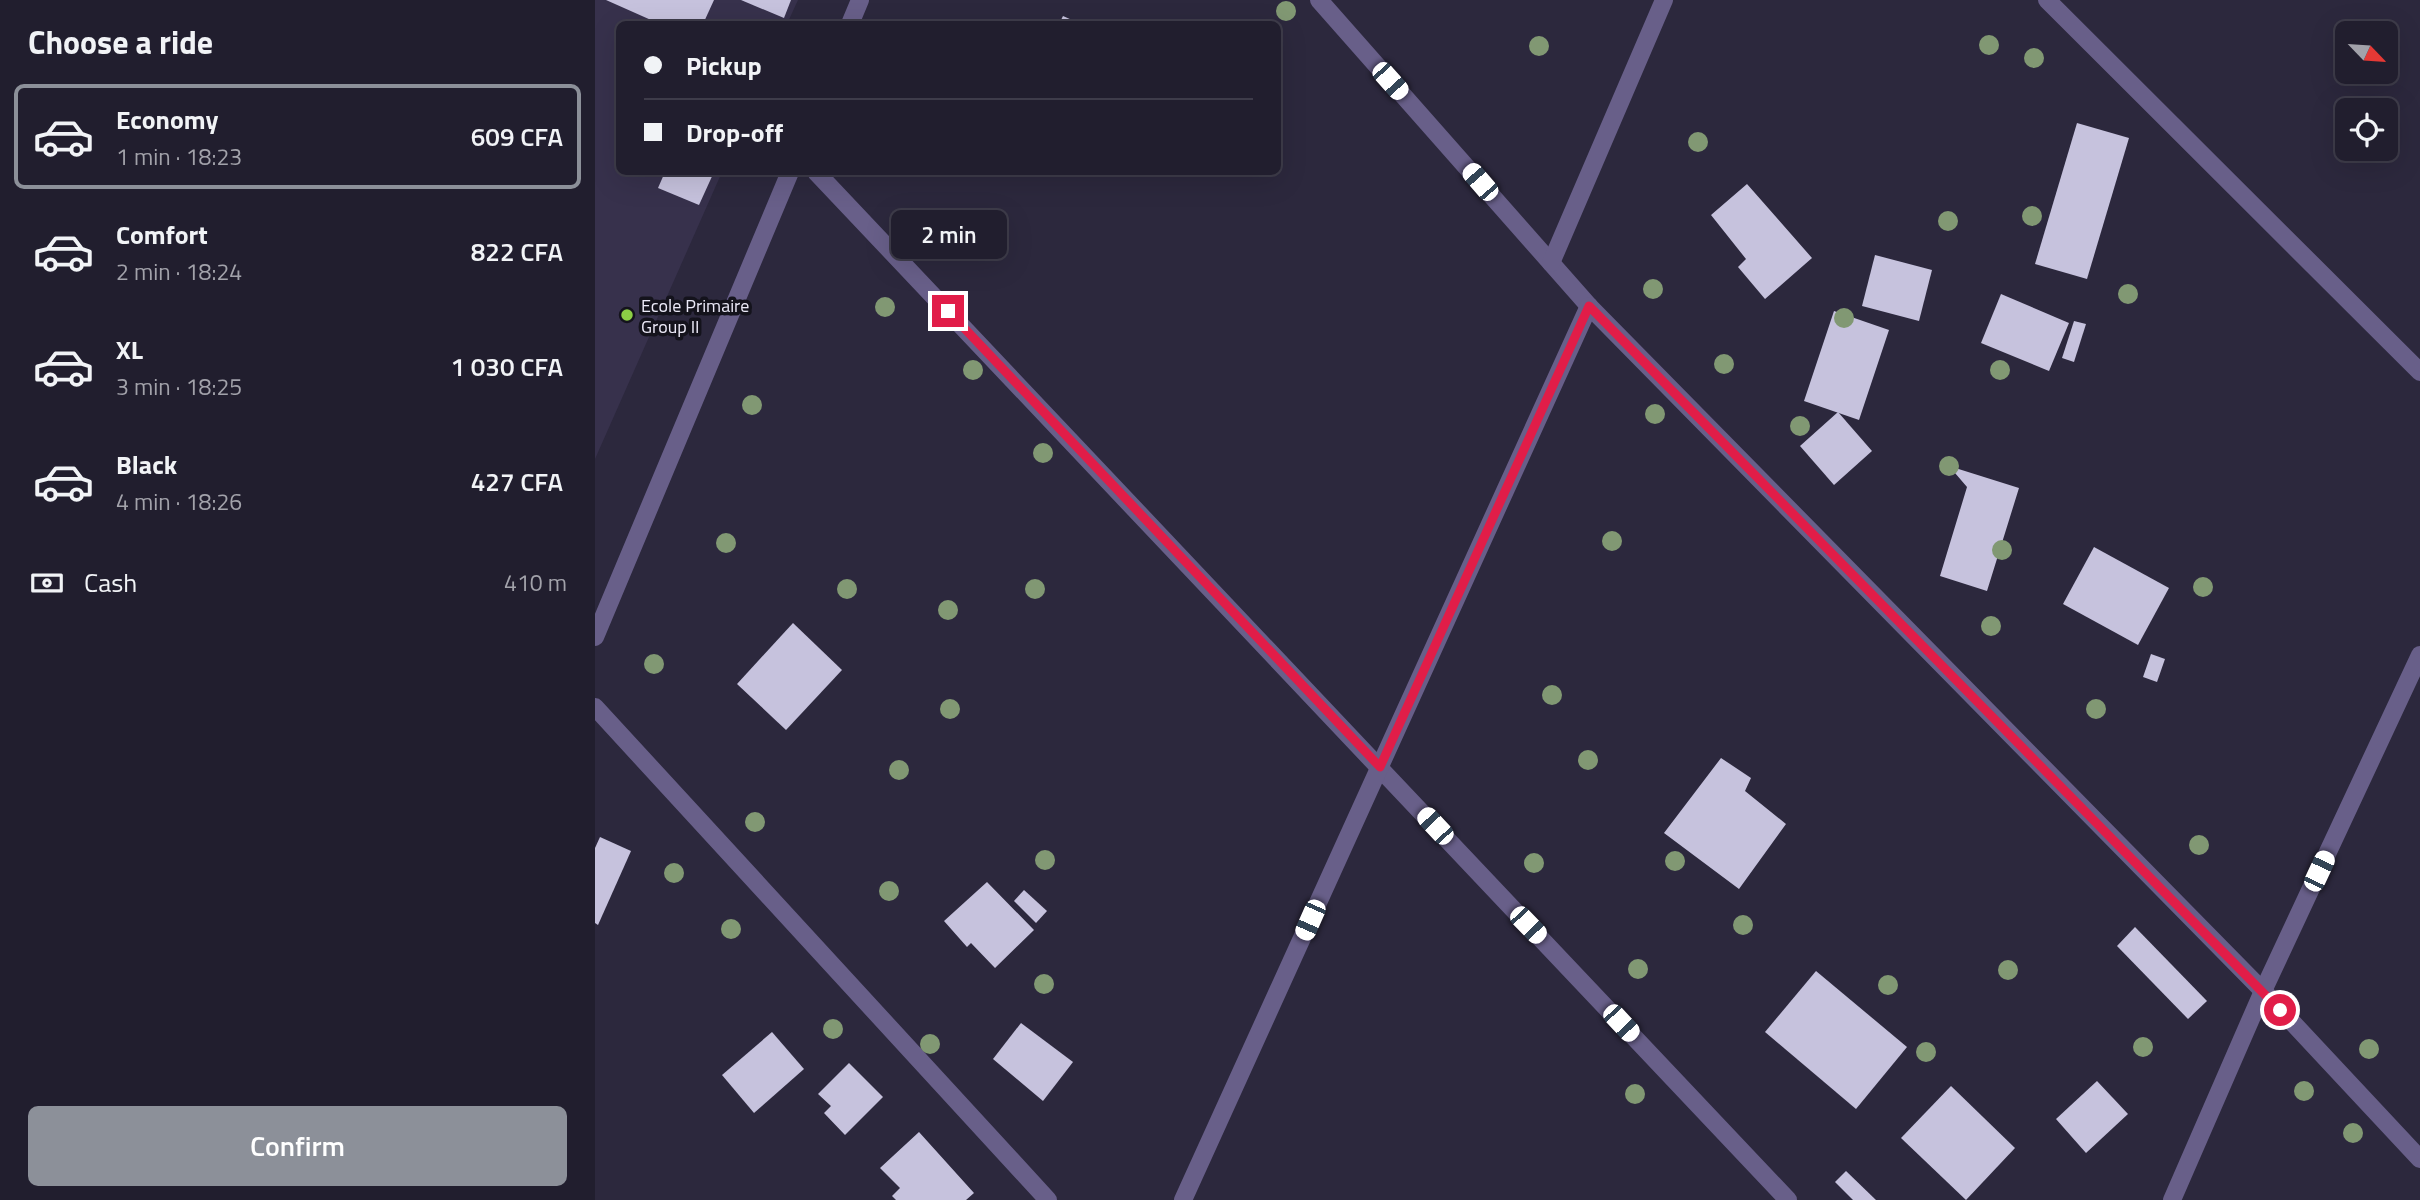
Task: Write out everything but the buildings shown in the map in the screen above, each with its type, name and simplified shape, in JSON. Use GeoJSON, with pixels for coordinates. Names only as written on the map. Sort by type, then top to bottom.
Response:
{"type":"FeatureCollection","features":[{"type":"Feature","properties":{"kind":"street"},"geometry":{"type":"LineString","coordinates":[[851,21],[860,0]]}},
{"type":"Feature","properties":{"kind":"street"},"geometry":{"type":"LineString","coordinates":[[1319,0],[1589,306],[2263,991],[2420,1159]]}},
{"type":"Feature","properties":{"kind":"street"},"geometry":{"type":"LineString","coordinates":[[1551,263],[1664,0]]}},
{"type":"Feature","properties":{"kind":"street"},"geometry":{"type":"LineString","coordinates":[[2047,0],[2420,372]]}},
{"type":"Feature","properties":{"kind":"street"},"geometry":{"type":"LineString","coordinates":[[595,637],[789,175]]}},
{"type":"Feature","properties":{"kind":"street"},"geometry":{"type":"LineString","coordinates":[[819,175],[1788,1200]]}},
{"type":"Feature","properties":{"kind":"street"},"geometry":{"type":"LineString","coordinates":[[1183,1200],[1589,306]]}},
{"type":"Feature","properties":{"kind":"street"},"geometry":{"type":"LineString","coordinates":[[2172,1200],[2263,991],[2420,655]]}},
{"type":"Feature","properties":{"kind":"street"},"geometry":{"type":"LineString","coordinates":[[595,707],[1048,1200]]}},
{"type":"Feature","properties":{"kind":"shaded area","name":"Ecole Primaire Group II"},"geometry":{"type":"Polygon","coordinates":[[[595,0],[798,0],[788,21],[616,21],[616,175],[721,175],[595,459],[595,0]]]}},
{"type":"Feature","properties":{"kind":"place","name":"Ecole Primaire Group II"},"geometry":{"type":"Point","coordinates":[627,315]}},
{"type":"Feature","properties":{"kind":"route"},"geometry":{"type":"LineString","coordinates":[[948,311],[1380,767],[1589,306],[2280,1010]]}}]}
